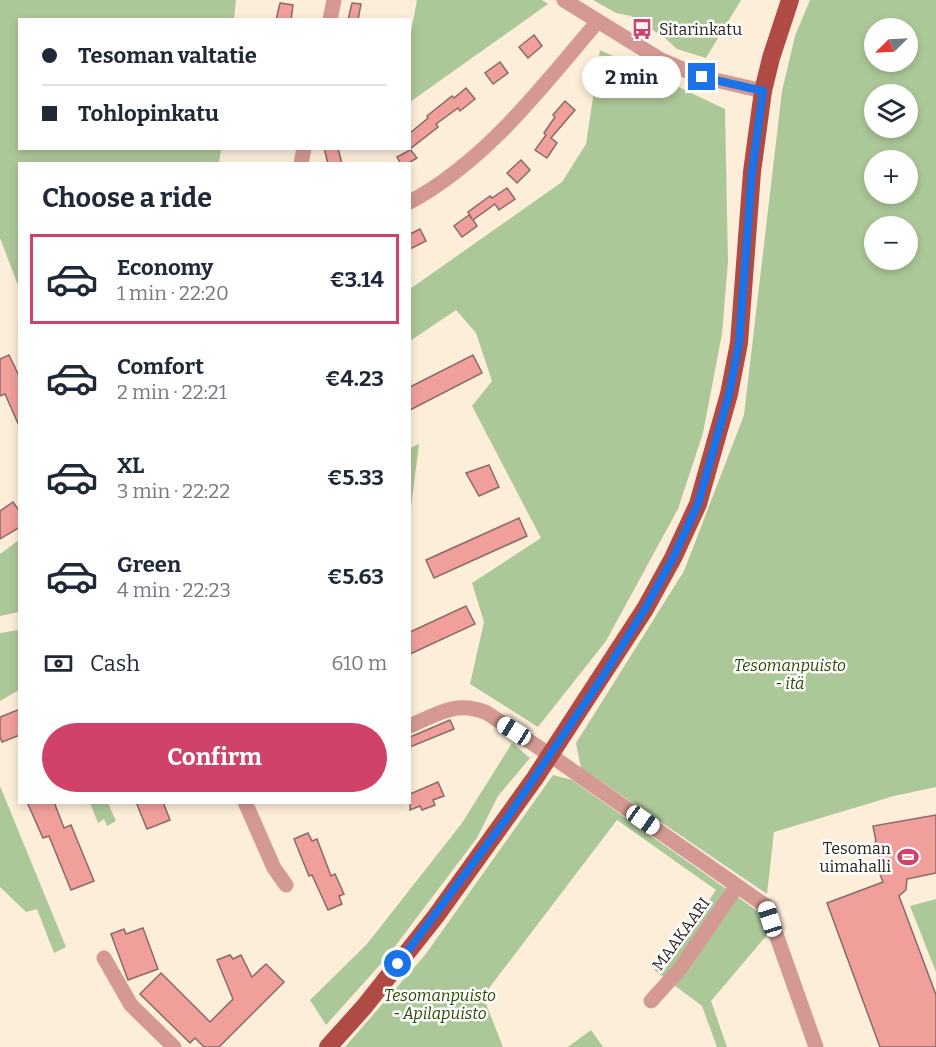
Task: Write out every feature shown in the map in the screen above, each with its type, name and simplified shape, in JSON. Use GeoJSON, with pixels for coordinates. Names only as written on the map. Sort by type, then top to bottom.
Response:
{"type":"FeatureCollection","features":[{"type":"Feature","properties":{"kind":"main road"},"geometry":{"type":"LineString","coordinates":[[328,1047],[364,1007],[436,916],[550,755],[645,609],[673,558],[698,504],[729,394],[739,343],[752,172],[763,91],[790,0]]}},
{"type":"Feature","properties":{"kind":"street"},"geometry":{"type":"LineString","coordinates":[[330,18],[334,0]]}},
{"type":"Feature","properties":{"kind":"street"},"geometry":{"type":"LineString","coordinates":[[564,0],[661,60],[702,77],[763,91]]}},
{"type":"Feature","properties":{"kind":"street"},"geometry":{"type":"LineString","coordinates":[[411,201],[456,171],[512,120],[598,21]]}},
{"type":"Feature","properties":{"kind":"street"},"geometry":{"type":"LineString","coordinates":[[411,726],[453,708],[476,709],[550,755],[766,906],[816,1047]]}},
{"type":"Feature","properties":{"kind":"street"},"geometry":{"type":"LineString","coordinates":[[245,804],[273,868],[286,885]]}},
{"type":"Feature","properties":{"kind":"street","name":"MAAKAARI"},"geometry":{"type":"LineString","coordinates":[[651,1001],[680,969],[736,886]]}},
{"type":"Feature","properties":{"kind":"street"},"geometry":{"type":"LineString","coordinates":[[104,958],[131,1005],[174,1047]]}},
{"type":"Feature","properties":{"kind":"green space"},"geometry":{"type":"Polygon","coordinates":[[[0,0],[236,0],[234,18],[18,18],[18,150],[221,150],[219,162],[18,162],[18,285],[0,238],[0,0]]]}},
{"type":"Feature","properties":{"kind":"green space"},"geometry":{"type":"Polygon","coordinates":[[[417,0],[542,0],[548,4],[411,101],[411,33],[417,0]]]}},
{"type":"Feature","properties":{"kind":"green space"},"geometry":{"type":"Polygon","coordinates":[[[593,0],[741,0],[706,58],[677,49],[665,38],[631,16],[616,13],[593,0]]]}},
{"type":"Feature","properties":{"kind":"green space","name":"Tesomanpuisto - itä"},"geometry":{"type":"Polygon","coordinates":[[[810,0],[936,0],[936,787],[894,796],[774,832],[767,894],[581,768],[576,743],[684,571],[744,415],[782,91],[795,36],[810,0]]]}},
{"type":"Feature","properties":{"kind":"green space"},"geometry":{"type":"Polygon","coordinates":[[[600,50],[725,109],[728,261],[722,334],[703,433],[678,509],[606,641],[538,727],[470,684],[484,622],[472,583],[541,538],[472,406],[492,381],[476,333],[456,310],[411,340],[411,288],[562,182],[586,144],[600,50]]]}},
{"type":"Feature","properties":{"kind":"green space"},"geometry":{"type":"Polygon","coordinates":[[[419,444],[411,507],[411,448],[419,444]]]}},
{"type":"Feature","properties":{"kind":"green space"},"geometry":{"type":"Polygon","coordinates":[[[18,541],[18,612],[0,616],[0,554],[18,541]]]}},
{"type":"Feature","properties":{"kind":"green space"},"geometry":{"type":"Polygon","coordinates":[[[18,630],[18,691],[0,701],[0,633],[18,630]]]}},
{"type":"Feature","properties":{"kind":"green space"},"geometry":{"type":"Polygon","coordinates":[[[512,743],[530,758],[498,796],[477,838],[387,957],[326,1025],[310,1000],[367,944],[462,823],[512,743]]]}},
{"type":"Feature","properties":{"kind":"green space","name":"Tesomanpuisto - Apilapuisto"},"geometry":{"type":"Polygon","coordinates":[[[553,775],[572,780],[759,912],[767,935],[711,1001],[727,1047],[717,1047],[702,1006],[654,970],[669,959],[716,890],[617,820],[483,996],[503,1047],[345,1047],[425,955],[553,775]]]}},
{"type":"Feature","properties":{"kind":"green space"},"geometry":{"type":"Polygon","coordinates":[[[0,786],[66,947],[54,953],[37,909],[26,912],[0,887],[0,786]]]}},
{"type":"Feature","properties":{"kind":"green space"},"geometry":{"type":"Polygon","coordinates":[[[90,804],[108,804],[116,821],[107,826],[104,819],[98,823],[90,804]]]}},
{"type":"Feature","properties":{"kind":"green space"},"geometry":{"type":"Polygon","coordinates":[[[936,899],[936,972],[910,906],[936,899]]]}},
{"type":"Feature","properties":{"kind":"green space"},"geometry":{"type":"Polygon","coordinates":[[[591,1030],[603,1047],[568,1047],[591,1030]]]}},
{"type":"Feature","properties":{"kind":"building"},"geometry":{"type":"Polygon","coordinates":[[[280,3],[293,5],[291,18],[276,18],[280,3]]]}},
{"type":"Feature","properties":{"kind":"building"},"geometry":{"type":"Polygon","coordinates":[[[352,3],[361,4],[358,18],[348,18],[352,3]]]}},
{"type":"Feature","properties":{"kind":"building"},"geometry":{"type":"Polygon","coordinates":[[[534,35],[542,46],[528,58],[519,47],[534,35]]]}},
{"type":"Feature","properties":{"kind":"building"},"geometry":{"type":"Polygon","coordinates":[[[500,62],[508,73],[493,84],[485,73],[500,62]]]}},
{"type":"Feature","properties":{"kind":"building"},"geometry":{"type":"Polygon","coordinates":[[[466,88],[475,99],[460,111],[458,108],[436,124],[438,127],[411,148],[411,132],[428,118],[427,116],[466,88]]]}},
{"type":"Feature","properties":{"kind":"building"},"geometry":{"type":"Polygon","coordinates":[[[565,101],[575,110],[551,138],[557,143],[547,158],[535,150],[546,135],[544,133],[555,117],[553,115],[565,101]]]}},
{"type":"Feature","properties":{"kind":"building"},"geometry":{"type":"Polygon","coordinates":[[[324,150],[338,150],[342,162],[328,162],[324,150]]]}},
{"type":"Feature","properties":{"kind":"building"},"geometry":{"type":"Polygon","coordinates":[[[411,150],[417,158],[410,162],[400,162],[397,157],[411,150]]]}},
{"type":"Feature","properties":{"kind":"building"},"geometry":{"type":"Polygon","coordinates":[[[521,160],[530,170],[517,183],[507,173],[521,160]]]}},
{"type":"Feature","properties":{"kind":"building"},"geometry":{"type":"Polygon","coordinates":[[[507,188],[515,199],[499,210],[495,204],[473,220],[477,226],[462,237],[454,226],[469,215],[472,219],[468,212],[490,196],[492,198],[507,188]]]}},
{"type":"Feature","properties":{"kind":"building"},"geometry":{"type":"Polygon","coordinates":[[[420,229],[426,241],[411,248],[411,234],[420,229]]]}},
{"type":"Feature","properties":{"kind":"building"},"geometry":{"type":"Polygon","coordinates":[[[9,355],[18,374],[18,423],[5,394],[0,396],[0,359],[9,355]]]}},
{"type":"Feature","properties":{"kind":"building"},"geometry":{"type":"Polygon","coordinates":[[[473,355],[482,373],[411,409],[411,386],[473,355]]]}},
{"type":"Feature","properties":{"kind":"building"},"geometry":{"type":"Polygon","coordinates":[[[489,465],[499,487],[479,496],[466,473],[489,465]]]}},
{"type":"Feature","properties":{"kind":"building"},"geometry":{"type":"Polygon","coordinates":[[[13,502],[18,509],[18,528],[0,539],[0,511],[13,502]]]}},
{"type":"Feature","properties":{"kind":"building"},"geometry":{"type":"Polygon","coordinates":[[[519,518],[527,536],[434,578],[426,560],[519,518]]]}},
{"type":"Feature","properties":{"kind":"building"},"geometry":{"type":"Polygon","coordinates":[[[466,606],[475,624],[411,654],[411,632],[466,606]]]}},
{"type":"Feature","properties":{"kind":"building"},"geometry":{"type":"Polygon","coordinates":[[[18,710],[18,736],[2,742],[0,717],[18,710]]]}},
{"type":"Feature","properties":{"kind":"building"},"geometry":{"type":"Polygon","coordinates":[[[450,720],[454,729],[411,747],[411,737],[450,720]]]}},
{"type":"Feature","properties":{"kind":"building"},"geometry":{"type":"Polygon","coordinates":[[[438,782],[444,796],[433,800],[435,805],[422,810],[420,806],[410,810],[411,794],[438,782]]]}},
{"type":"Feature","properties":{"kind":"building"},"geometry":{"type":"Polygon","coordinates":[[[28,804],[55,804],[64,828],[71,825],[94,881],[71,890],[49,836],[43,838],[28,804]]]}},
{"type":"Feature","properties":{"kind":"building"},"geometry":{"type":"Polygon","coordinates":[[[137,804],[164,804],[170,820],[147,829],[137,804]]]}},
{"type":"Feature","properties":{"kind":"building"},"geometry":{"type":"Polygon","coordinates":[[[936,815],[936,873],[907,879],[906,890],[899,896],[936,995],[936,1047],[880,1047],[827,903],[883,882],[876,864],[881,862],[873,826],[936,815]]]}},
{"type":"Feature","properties":{"kind":"building"},"geometry":{"type":"Polygon","coordinates":[[[308,833],[312,841],[317,839],[331,876],[335,874],[344,894],[339,896],[342,904],[328,910],[312,875],[309,876],[294,839],[308,833]]]}},
{"type":"Feature","properties":{"kind":"building"},"geometry":{"type":"Polygon","coordinates":[[[143,928],[158,969],[128,980],[111,934],[124,929],[126,934],[143,928]]]}},
{"type":"Feature","properties":{"kind":"building"},"geometry":{"type":"Polygon","coordinates":[[[230,955],[233,959],[241,955],[252,977],[266,964],[284,982],[219,1047],[204,1047],[195,1038],[190,1043],[140,994],[161,973],[210,1022],[233,999],[217,960],[230,955]]]}},
{"type":"Feature","properties":{"kind":"place","name":"Sitarinkatu"},"geometry":{"type":"Point","coordinates":[642,29]}},
{"type":"Feature","properties":{"kind":"place","name":"Tesoman uimahalli"},"geometry":{"type":"Point","coordinates":[908,857]}},
{"type":"Feature","properties":{"kind":"route"},"geometry":{"type":"LineString","coordinates":[[398,964],[507,818],[600,681],[645,609],[673,558],[698,504],[729,394],[739,343],[752,172],[763,91],[702,77]]}}]}
